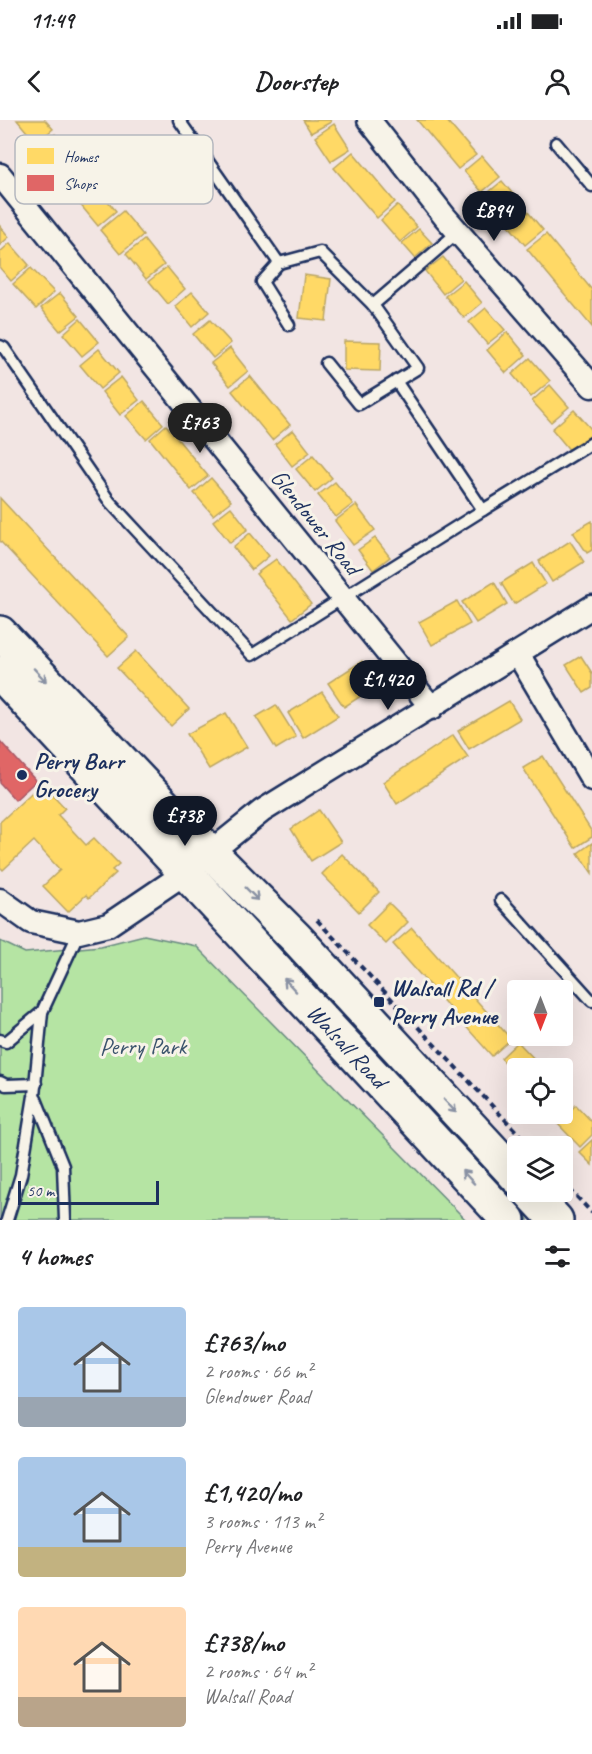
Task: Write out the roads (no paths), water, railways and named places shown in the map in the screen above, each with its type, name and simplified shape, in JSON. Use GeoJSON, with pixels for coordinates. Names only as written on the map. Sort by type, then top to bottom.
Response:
{"type":"FeatureCollection","features":[{"type":"Feature","properties":{"kind":"highway","name":"Walsall Road"},"geometry":{"type":"LineString","coordinates":[[0,633],[296,938],[507,1166]]}},
{"type":"Feature","properties":{"kind":"highway","name":"Walsall Road"},"geometry":{"type":"LineString","coordinates":[[0,673],[508,1220]]}},
{"type":"Feature","properties":{"kind":"highway"},"geometry":{"type":"LineString","coordinates":[[539,1202],[556,1220]]}},
{"type":"Feature","properties":{"kind":"street"},"geometry":{"type":"LineString","coordinates":[[369,120],[458,231],[592,386]]}},
{"type":"Feature","properties":{"kind":"street","name":"Glendower Road"},"geometry":{"type":"LineString","coordinates":[[0,175],[15,193]]}},
{"type":"Feature","properties":{"kind":"street","name":"Glendower Road"},"geometry":{"type":"LineString","coordinates":[[24,204],[432,708]]}},
{"type":"Feature","properties":{"kind":"street"},"geometry":{"type":"LineString","coordinates":[[0,900],[32,922],[79,932],[108,925],[184,873],[262,811],[592,607]]}},
{"type":"Feature","properties":{"kind":"street"},"geometry":{"type":"LineString","coordinates":[[518,654],[592,779]]}},
{"type":"Feature","properties":{"kind":"lane"},"geometry":{"type":"LineString","coordinates":[[179,120],[190,135]]}},
{"type":"Feature","properties":{"kind":"lane"},"geometry":{"type":"LineString","coordinates":[[556,143],[592,186]]}},
{"type":"Feature","properties":{"kind":"lane"},"geometry":{"type":"LineString","coordinates":[[213,168],[279,262]]}},
{"type":"Feature","properties":{"kind":"lane"},"geometry":{"type":"LineString","coordinates":[[373,305],[458,231]]}},
{"type":"Feature","properties":{"kind":"lane"},"geometry":{"type":"LineString","coordinates":[[289,325],[262,282],[279,262],[320,252],[373,305],[418,368],[359,405],[326,363]]}},
{"type":"Feature","properties":{"kind":"lane"},"geometry":{"type":"LineString","coordinates":[[0,346],[4,348],[110,502],[252,655],[592,443]]}},
{"type":"Feature","properties":{"kind":"lane"},"geometry":{"type":"LineString","coordinates":[[396,381],[483,510]]}},
{"type":"Feature","properties":{"kind":"lane"},"geometry":{"type":"LineString","coordinates":[[501,900],[592,1001]]}},
{"type":"Feature","properties":{"kind":"lane"},"geometry":{"type":"LineString","coordinates":[[7,1220],[21,1175],[35,1090],[42,1012],[79,932]]}},
{"type":"Feature","properties":{"kind":"lane"},"geometry":{"type":"LineString","coordinates":[[0,1040],[6,1042],[42,1012]]}},
{"type":"Feature","properties":{"kind":"lane"},"geometry":{"type":"LineString","coordinates":[[0,1082],[35,1090]]}},
{"type":"Feature","properties":{"kind":"lane"},"geometry":{"type":"LineString","coordinates":[[35,1090],[63,1166],[65,1220]]}},
{"type":"Feature","properties":{"kind":"place","name":"Perry Barr Grocery"},"geometry":{"type":"Point","coordinates":[22,775]}},
{"type":"Feature","properties":{"kind":"place","name":"Walsall Rd / Perry Avenue"},"geometry":{"type":"Point","coordinates":[379,1002]}},
{"type":"Feature","properties":{"kind":"park label","name":"Perry Park"},"geometry":{"type":"Point","coordinates":[143,1046]}}]}
